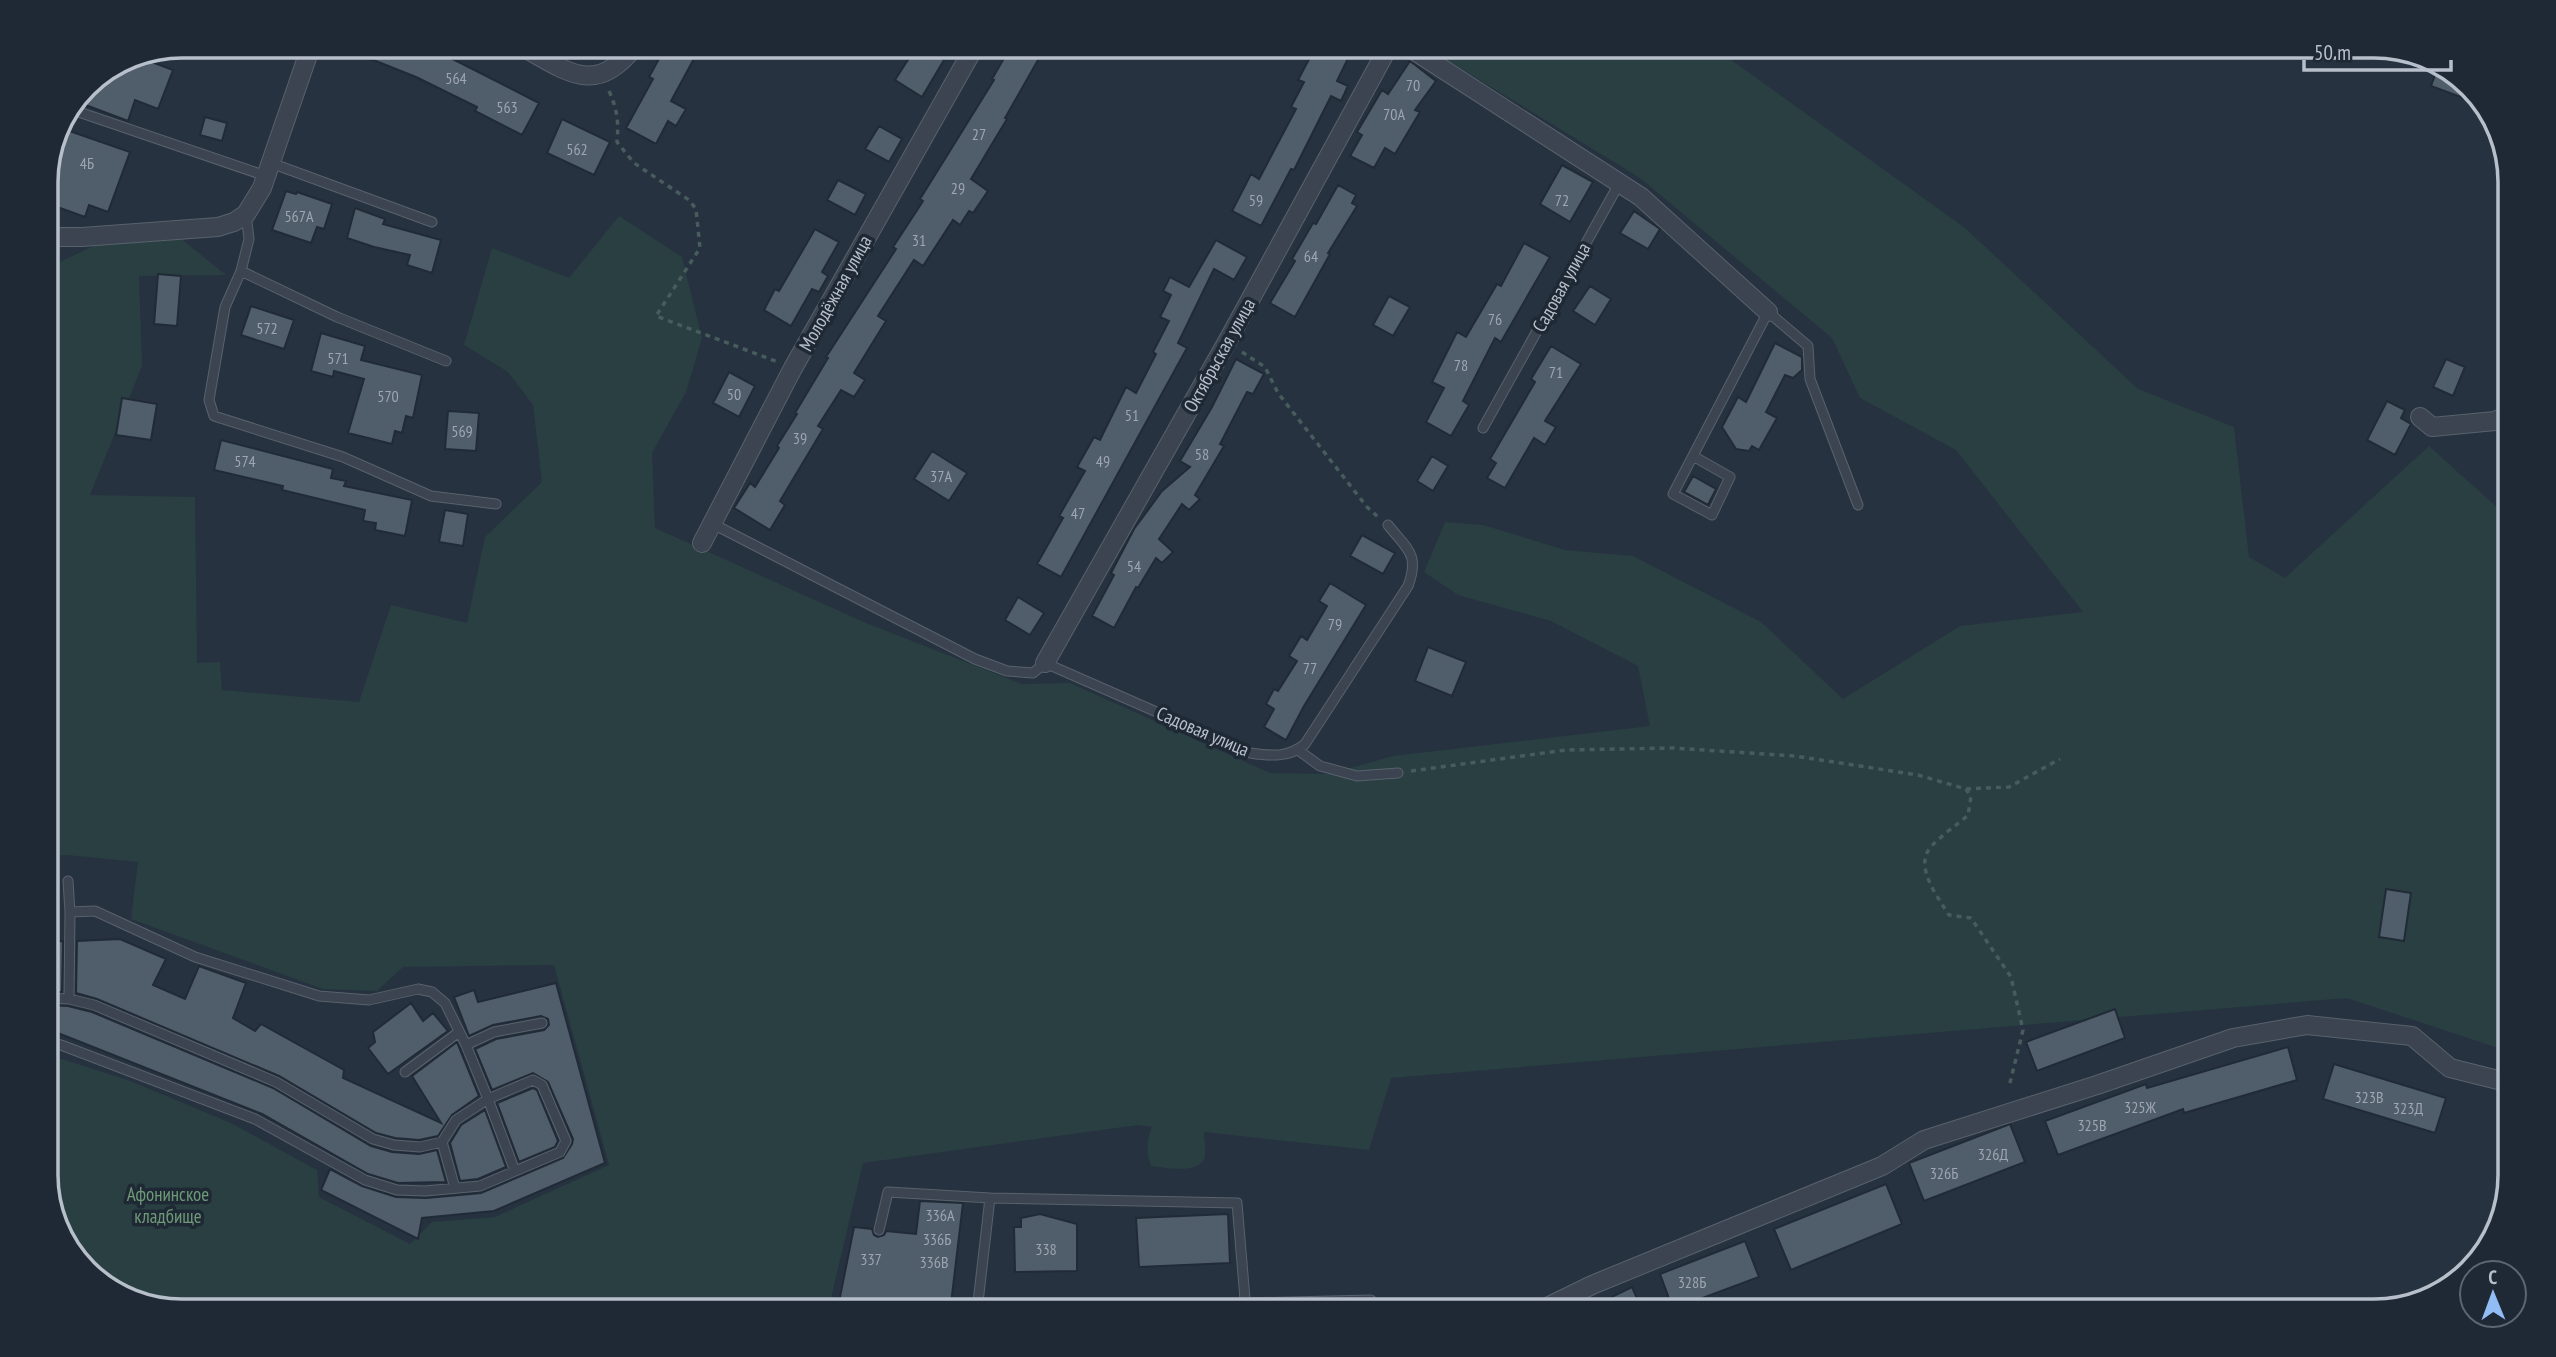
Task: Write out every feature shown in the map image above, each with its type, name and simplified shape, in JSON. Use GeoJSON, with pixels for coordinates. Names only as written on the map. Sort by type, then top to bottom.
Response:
{"type":"FeatureCollection","features":[{"type":"Feature","properties":{"kind":"street"},"geometry":{"type":"LineString","coordinates":[[58,237],[218,227],[234,222],[246,214],[262,188],[307,58]]}},
{"type":"Feature","properties":{"kind":"street"},"geometry":{"type":"LineString","coordinates":[[545,58],[575,73],[602,75],[625,58]]}},
{"type":"Feature","properties":{"kind":"street","name":"Молодёжная улица"},"geometry":{"type":"LineString","coordinates":[[702,543],[793,368],[968,58]]}},
{"type":"Feature","properties":{"kind":"street","name":"Октябрьская улица"},"geometry":{"type":"LineString","coordinates":[[1045,663],[1227,342],[1382,58]]}},
{"type":"Feature","properties":{"kind":"street"},"geometry":{"type":"LineString","coordinates":[[1426,58],[1642,197],[1768,312]]}},
{"type":"Feature","properties":{"kind":"street"},"geometry":{"type":"LineString","coordinates":[[2420,417],[2432,427],[2498,420]]}},
{"type":"Feature","properties":{"kind":"street"},"geometry":{"type":"LineString","coordinates":[[1563,1299],[1882,1166],[1924,1140],[2098,1085],[2233,1038],[2307,1025],[2412,1036],[2450,1068],[2498,1080]]}},
{"type":"Feature","properties":{"kind":"lane"},"geometry":{"type":"LineString","coordinates":[[79,112],[432,222]]}},
{"type":"Feature","properties":{"kind":"lane","name":"Садовая улица"},"geometry":{"type":"LineString","coordinates":[[1483,428],[1620,182]]}},
{"type":"Feature","properties":{"kind":"lane"},"geometry":{"type":"LineString","coordinates":[[246,214],[249,239],[241,271],[225,307],[209,400],[214,416],[343,457],[431,496],[496,504]]}},
{"type":"Feature","properties":{"kind":"lane"},"geometry":{"type":"LineString","coordinates":[[241,271],[337,317],[446,362]]}},
{"type":"Feature","properties":{"kind":"lane"},"geometry":{"type":"LineString","coordinates":[[1693,456],[1730,477],[1712,515],[1673,494],[1768,312],[1808,346],[1810,379],[1858,505]]}},
{"type":"Feature","properties":{"kind":"lane"},"geometry":{"type":"LineString","coordinates":[[713,524],[975,659],[1007,671],[1032,673],[1045,663]]}},
{"type":"Feature","properties":{"kind":"lane"},"geometry":{"type":"LineString","coordinates":[[1388,525],[1412,555],[1414,570],[1408,586],[1305,744],[1298,750],[1320,766],[1357,776],[1398,773]]}},
{"type":"Feature","properties":{"kind":"lane","name":"Садовая улица"},"geometry":{"type":"LineString","coordinates":[[1045,663],[1250,753],[1276,756],[1298,750]]}},
{"type":"Feature","properties":{"kind":"lane"},"geometry":{"type":"LineString","coordinates":[[68,881],[69,999]]}},
{"type":"Feature","properties":{"kind":"lane"},"geometry":{"type":"LineString","coordinates":[[70,912],[95,911],[195,957],[319,996],[369,1000],[418,989],[432,992],[444,1003],[466,1045],[515,1171]]}},
{"type":"Feature","properties":{"kind":"lane"},"geometry":{"type":"LineString","coordinates":[[58,999],[94,1005],[276,1082],[373,1139],[394,1145],[420,1147],[442,1142],[456,1120],[488,1099],[533,1080],[542,1085],[566,1141],[560,1152],[480,1186],[425,1191],[397,1190],[365,1180],[256,1119],[58,1044]]}},
{"type":"Feature","properties":{"kind":"lane"},"geometry":{"type":"LineString","coordinates":[[466,1045],[494,1032],[542,1023]]}},
{"type":"Feature","properties":{"kind":"lane"},"geometry":{"type":"LineString","coordinates":[[405,1073],[459,1032]]}},
{"type":"Feature","properties":{"kind":"lane"},"geometry":{"type":"LineString","coordinates":[[442,1142],[455,1188]]}},
{"type":"Feature","properties":{"kind":"lane"},"geometry":{"type":"LineString","coordinates":[[879,1230],[888,1192],[990,1198],[1237,1203],[1244,1299]]}},
{"type":"Feature","properties":{"kind":"lane"},"geometry":{"type":"LineString","coordinates":[[978,1299],[990,1198]]}},
{"type":"Feature","properties":{"kind":"path"},"geometry":{"type":"LineString","coordinates":[[602,75],[617,109],[617,142],[634,163],[689,200],[696,209],[700,247],[656,316],[793,368]]}},
{"type":"Feature","properties":{"kind":"path"},"geometry":{"type":"LineString","coordinates":[[1227,342],[1265,367],[1278,393],[1367,507],[1388,525]]}},
{"type":"Feature","properties":{"kind":"path"},"geometry":{"type":"LineString","coordinates":[[1398,773],[1566,750],[1673,748],[1795,756],[1918,775],[1966,789],[2009,787],[2060,760]]}},
{"type":"Feature","properties":{"kind":"path"},"geometry":{"type":"LineString","coordinates":[[1966,789],[1971,797],[1968,815],[1927,851],[1925,862],[1930,882],[1949,915],[1972,918],[2011,977],[2023,1030],[2009,1087]]}},
{"type":"Feature","properties":{"kind":"green space","name":"Афонинское кладбище"},"geometry":{"type":"Polygon","coordinates":[[[1444,58],[1729,58],[1965,228],[2138,389],[2234,427],[2249,557],[2285,578],[2429,446],[2498,508],[2498,1048],[2347,998],[1391,1078],[1369,1150],[1204,1132],[1203,1161],[1191,1168],[1165,1168],[1151,1166],[1148,1157],[1152,1127],[1138,1125],[863,1163],[831,1299],[174,1299],[142,1293],[113,1278],[89,1257],[79,1244],[64,1215],[58,1183],[58,1058],[128,1080],[231,1123],[317,1170],[319,1197],[410,1244],[432,1222],[495,1217],[609,1165],[554,965],[403,967],[377,991],[323,989],[131,919],[138,862],[58,855],[58,263],[108,239],[179,237],[226,275],[139,276],[142,366],[90,495],[195,497],[197,663],[220,662],[222,690],[359,702],[391,605],[467,623],[485,537],[542,482],[533,405],[508,372],[464,345],[492,248],[569,278],[619,216],[682,257],[702,338],[686,392],[652,453],[655,528],[866,623],[1022,684],[1070,683],[1270,773],[1329,774],[1393,756],[1650,726],[1638,666],[1551,621],[1458,595],[1424,572],[1445,522],[1483,525],[1565,550],[1633,556],[1761,622],[1843,699],[1960,626],[2083,612],[1956,450],[1860,398],[1832,338],[1640,178],[1444,58]]]}},
{"type":"Feature","properties":{"kind":"building"},"geometry":{"type":"Polygon","coordinates":[[[368,58],[451,58],[539,103],[522,135],[475,111],[477,107],[416,77],[368,58]]]}},
{"type":"Feature","properties":{"kind":"building"},"geometry":{"type":"Polygon","coordinates":[[[659,58],[694,58],[671,101],[686,109],[676,126],[668,121],[656,144],[626,128],[653,79],[649,77],[659,58]]]}},
{"type":"Feature","properties":{"kind":"building"},"geometry":{"type":"Polygon","coordinates":[[[909,58],[944,60],[922,97],[895,80],[909,58]]]}},
{"type":"Feature","properties":{"kind":"building"},"geometry":{"type":"Polygon","coordinates":[[[1004,58],[1039,58],[971,179],[988,191],[973,213],[969,211],[960,225],[953,220],[923,266],[914,260],[878,316],[886,321],[854,373],[865,380],[854,397],[841,390],[818,426],[823,429],[780,501],[785,505],[770,530],[734,508],[750,483],[755,487],[779,448],[777,446],[828,358],[826,357],[896,249],[893,247],[923,201],[920,199],[994,80],[992,79],[1004,58]]]}},
{"type":"Feature","properties":{"kind":"building"},"geometry":{"type":"Polygon","coordinates":[[[1310,58],[1348,58],[1337,81],[1348,86],[1341,101],[1331,96],[1294,170],[1291,169],[1261,226],[1232,211],[1251,174],[1259,179],[1296,109],[1291,107],[1304,82],[1298,80],[1310,58]]]}},
{"type":"Feature","properties":{"kind":"building"},"geometry":{"type":"Polygon","coordinates":[[[1410,61],[1436,81],[1415,110],[1420,112],[1395,154],[1385,148],[1374,168],[1350,156],[1362,135],[1357,132],[1382,90],[1388,94],[1410,61]]]}},
{"type":"Feature","properties":{"kind":"building"},"geometry":{"type":"Polygon","coordinates":[[[151,62],[173,70],[158,109],[135,100],[128,121],[84,105],[106,83],[142,64],[151,62]]]}},
{"type":"Feature","properties":{"kind":"building"},"geometry":{"type":"Polygon","coordinates":[[[2435,75],[2466,99],[2431,86],[2435,75]]]}},
{"type":"Feature","properties":{"kind":"building"},"geometry":{"type":"Polygon","coordinates":[[[205,117],[227,123],[222,141],[200,135],[205,117]]]}},
{"type":"Feature","properties":{"kind":"building"},"geometry":{"type":"Polygon","coordinates":[[[562,119],[610,142],[594,175],[547,153],[562,119]]]}},
{"type":"Feature","properties":{"kind":"building"},"geometry":{"type":"Polygon","coordinates":[[[879,126],[902,139],[889,162],[865,149],[879,126]]]}},
{"type":"Feature","properties":{"kind":"building"},"geometry":{"type":"Polygon","coordinates":[[[69,131],[130,152],[108,212],[89,205],[85,217],[58,207],[59,166],[69,131]]]}},
{"type":"Feature","properties":{"kind":"building"},"geometry":{"type":"Polygon","coordinates":[[[1562,165],[1593,182],[1570,222],[1540,204],[1562,165]]]}},
{"type":"Feature","properties":{"kind":"building"},"geometry":{"type":"Polygon","coordinates":[[[838,180],[866,194],[855,215],[827,200],[838,180]]]}},
{"type":"Feature","properties":{"kind":"building"},"geometry":{"type":"Polygon","coordinates":[[[1338,185],[1356,195],[1352,203],[1357,206],[1328,253],[1330,254],[1295,317],[1270,303],[1295,261],[1292,259],[1338,185]]]}},
{"type":"Feature","properties":{"kind":"building"},"geometry":{"type":"Polygon","coordinates":[[[286,191],[332,204],[324,229],[317,227],[311,243],[272,230],[286,191]]]}},
{"type":"Feature","properties":{"kind":"building"},"geometry":{"type":"Polygon","coordinates":[[[355,208],[385,219],[383,224],[441,240],[432,273],[407,265],[410,255],[347,238],[355,208]]]}},
{"type":"Feature","properties":{"kind":"building"},"geometry":{"type":"Polygon","coordinates":[[[1634,211],[1660,229],[1648,249],[1620,233],[1634,211]]]}},
{"type":"Feature","properties":{"kind":"building"},"geometry":{"type":"Polygon","coordinates":[[[815,229],[839,242],[822,272],[828,276],[819,292],[812,289],[791,326],[764,310],[775,289],[779,291],[815,229]]]}},
{"type":"Feature","properties":{"kind":"building"},"geometry":{"type":"Polygon","coordinates":[[[1216,240],[1247,257],[1234,280],[1214,269],[1178,343],[1187,348],[1061,577],[1037,564],[1063,518],[1059,516],[1085,471],[1077,467],[1094,437],[1100,440],[1126,387],[1136,393],[1156,354],[1153,352],[1169,321],[1160,317],[1171,295],[1163,291],[1170,277],[1189,287],[1216,240]]]}},
{"type":"Feature","properties":{"kind":"building"},"geometry":{"type":"Polygon","coordinates":[[[1524,243],[1550,257],[1501,342],[1495,338],[1463,401],[1469,405],[1451,436],[1426,422],[1444,388],[1432,382],[1457,332],[1466,337],[1497,284],[1501,286],[1524,243]]]}},
{"type":"Feature","properties":{"kind":"building"},"geometry":{"type":"Polygon","coordinates":[[[158,274],[181,276],[177,326],[154,324],[158,274]]]}},
{"type":"Feature","properties":{"kind":"building"},"geometry":{"type":"Polygon","coordinates":[[[1590,286],[1611,299],[1595,325],[1573,311],[1590,286]]]}},
{"type":"Feature","properties":{"kind":"building"},"geometry":{"type":"Polygon","coordinates":[[[1389,296],[1410,307],[1393,336],[1373,325],[1389,296]]]}},
{"type":"Feature","properties":{"kind":"building"},"geometry":{"type":"Polygon","coordinates":[[[251,306],[294,320],[284,349],[241,335],[251,306]]]}},
{"type":"Feature","properties":{"kind":"building"},"geometry":{"type":"Polygon","coordinates":[[[321,333],[365,346],[361,360],[422,375],[413,418],[406,416],[402,433],[395,431],[392,444],[348,433],[364,379],[334,371],[333,377],[311,371],[321,333]]]}},
{"type":"Feature","properties":{"kind":"building"},"geometry":{"type":"Polygon","coordinates":[[[1775,343],[1802,357],[1802,370],[1793,378],[1785,375],[1766,412],[1777,418],[1759,450],[1752,446],[1749,451],[1736,449],[1722,427],[1738,397],[1746,402],[1775,343]]]}},
{"type":"Feature","properties":{"kind":"building"},"geometry":{"type":"Polygon","coordinates":[[[1551,346],[1581,364],[1545,421],[1556,427],[1545,445],[1534,438],[1505,488],[1487,478],[1496,463],[1490,459],[1535,382],[1531,379],[1551,346]]]}},
{"type":"Feature","properties":{"kind":"building"},"geometry":{"type":"Polygon","coordinates":[[[1236,359],[1264,374],[1253,394],[1247,392],[1220,444],[1224,446],[1195,495],[1200,499],[1189,510],[1182,504],[1159,539],[1173,552],[1162,563],[1156,558],[1138,588],[1136,587],[1114,628],[1092,616],[1114,575],[1111,573],[1134,529],[1162,491],[1190,467],[1180,461],[1236,359]]]}},
{"type":"Feature","properties":{"kind":"building"},"geometry":{"type":"Polygon","coordinates":[[[2446,359],[2465,367],[2453,396],[2433,387],[2446,359]]]}},
{"type":"Feature","properties":{"kind":"building"},"geometry":{"type":"Polygon","coordinates":[[[729,372],[755,386],[739,417],[713,403],[729,372]]]}},
{"type":"Feature","properties":{"kind":"building"},"geometry":{"type":"Polygon","coordinates":[[[122,398],[157,404],[151,440],[116,435],[122,398]]]}},
{"type":"Feature","properties":{"kind":"building"},"geometry":{"type":"Polygon","coordinates":[[[2387,401],[2405,410],[2401,418],[2411,424],[2395,455],[2367,440],[2387,401]]]}},
{"type":"Feature","properties":{"kind":"building"},"geometry":{"type":"Polygon","coordinates":[[[448,411],[479,413],[476,451],[445,449],[448,411]]]}},
{"type":"Feature","properties":{"kind":"building"},"geometry":{"type":"Polygon","coordinates":[[[221,440],[333,469],[331,478],[346,481],[344,486],[412,500],[405,536],[375,530],[376,523],[363,521],[365,510],[282,490],[283,486],[214,470],[221,440]]]}},
{"type":"Feature","properties":{"kind":"building"},"geometry":{"type":"Polygon","coordinates":[[[932,451],[967,473],[949,501],[914,479],[932,451]]]}},
{"type":"Feature","properties":{"kind":"building"},"geometry":{"type":"Polygon","coordinates":[[[1432,456],[1448,466],[1433,491],[1417,481],[1432,456]]]}},
{"type":"Feature","properties":{"kind":"building"},"geometry":{"type":"Polygon","coordinates":[[[1693,476],[1716,489],[1708,505],[1684,492],[1693,476]]]}},
{"type":"Feature","properties":{"kind":"building"},"geometry":{"type":"Polygon","coordinates":[[[445,510],[468,514],[463,546],[439,542],[445,510]]]}},
{"type":"Feature","properties":{"kind":"building"},"geometry":{"type":"Polygon","coordinates":[[[1362,535],[1395,553],[1383,574],[1350,556],[1362,535]]]}},
{"type":"Feature","properties":{"kind":"building"},"geometry":{"type":"Polygon","coordinates":[[[1330,583],[1366,605],[1286,740],[1264,727],[1274,709],[1266,704],[1274,689],[1278,691],[1297,661],[1289,656],[1301,636],[1307,640],[1327,606],[1319,601],[1330,583]]]}},
{"type":"Feature","properties":{"kind":"building"},"geometry":{"type":"Polygon","coordinates":[[[1018,597],[1044,613],[1030,635],[1005,620],[1018,597]]]}},
{"type":"Feature","properties":{"kind":"building"},"geometry":{"type":"Polygon","coordinates":[[[1428,647],[1466,662],[1452,696],[1415,681],[1428,647]]]}},
{"type":"Feature","properties":{"kind":"building"},"geometry":{"type":"Polygon","coordinates":[[[2386,889],[2411,893],[2404,941],[2379,937],[2386,889]]]}},
{"type":"Feature","properties":{"kind":"building"},"geometry":{"type":"Polygon","coordinates":[[[120,939],[166,959],[153,985],[185,999],[199,966],[246,983],[233,1018],[255,1031],[261,1024],[344,1070],[343,1078],[441,1123],[412,1076],[457,1042],[479,1096],[452,1115],[438,1136],[419,1140],[376,1133],[279,1076],[97,999],[76,993],[77,941],[120,939]]]}},
{"type":"Feature","properties":{"kind":"building"},"geometry":{"type":"Polygon","coordinates":[[[58,941],[63,941],[62,992],[58,992],[58,941]]]}},
{"type":"Feature","properties":{"kind":"building"},"geometry":{"type":"Polygon","coordinates":[[[556,983],[605,1163],[494,1211],[422,1218],[418,1239],[321,1190],[330,1169],[362,1186],[396,1197],[426,1198],[481,1193],[563,1158],[573,1139],[548,1082],[533,1073],[492,1090],[475,1049],[496,1039],[544,1030],[549,1025],[548,1019],[541,1016],[493,1025],[469,1036],[454,997],[474,990],[478,1002],[556,983]]]}},
{"type":"Feature","properties":{"kind":"building"},"geometry":{"type":"Polygon","coordinates":[[[411,1003],[423,1021],[433,1013],[448,1031],[388,1074],[368,1048],[375,1042],[373,1032],[411,1003]]]}},
{"type":"Feature","properties":{"kind":"building"},"geometry":{"type":"Polygon","coordinates":[[[58,1006],[92,1012],[273,1088],[371,1146],[392,1152],[419,1154],[437,1150],[446,1182],[398,1183],[368,1174],[262,1114],[58,1033],[58,1006]]]}},
{"type":"Feature","properties":{"kind":"building"},"geometry":{"type":"Polygon","coordinates":[[[2115,1009],[2125,1038],[2037,1071],[2026,1042],[2115,1009]]]}},
{"type":"Feature","properties":{"kind":"building"},"geometry":{"type":"Polygon","coordinates":[[[2288,1047],[2297,1080],[2184,1113],[2183,1109],[2058,1155],[2045,1121],[2146,1084],[2147,1088],[2288,1047]]]}},
{"type":"Feature","properties":{"kind":"building"},"geometry":{"type":"Polygon","coordinates":[[[2334,1064],[2446,1098],[2435,1133],[2323,1099],[2334,1064]]]}},
{"type":"Feature","properties":{"kind":"building"},"geometry":{"type":"Polygon","coordinates":[[[533,1088],[537,1090],[558,1141],[555,1147],[519,1162],[497,1103],[533,1088]]]}},
{"type":"Feature","properties":{"kind":"building"},"geometry":{"type":"Polygon","coordinates":[[[485,1110],[506,1167],[478,1179],[460,1181],[450,1143],[461,1125],[485,1110]]]}},
{"type":"Feature","properties":{"kind":"building"},"geometry":{"type":"Polygon","coordinates":[[[2010,1124],[2025,1162],[1924,1201],[1909,1163],[2010,1124]]]}},
{"type":"Feature","properties":{"kind":"building"},"geometry":{"type":"Polygon","coordinates":[[[1886,1184],[1902,1224],[1791,1270],[1774,1229],[1886,1184]]]}},
{"type":"Feature","properties":{"kind":"building"},"geometry":{"type":"Polygon","coordinates":[[[920,1201],[963,1203],[952,1299],[840,1299],[854,1227],[872,1229],[878,1237],[886,1231],[916,1234],[920,1201]]]}},
{"type":"Feature","properties":{"kind":"building"},"geometry":{"type":"Polygon","coordinates":[[[1040,1214],[1077,1224],[1077,1271],[1015,1272],[1014,1227],[1021,1227],[1021,1218],[1040,1214]]]}},
{"type":"Feature","properties":{"kind":"building"},"geometry":{"type":"Polygon","coordinates":[[[1228,1214],[1230,1263],[1139,1267],[1136,1218],[1228,1214]]]}},
{"type":"Feature","properties":{"kind":"building"},"geometry":{"type":"Polygon","coordinates":[[[1745,1241],[1759,1277],[1700,1299],[1669,1299],[1660,1274],[1745,1241]]]}},
{"type":"Feature","properties":{"kind":"building"},"geometry":{"type":"Polygon","coordinates":[[[1632,1287],[1637,1299],[1608,1299],[1632,1287]]]}}]}
